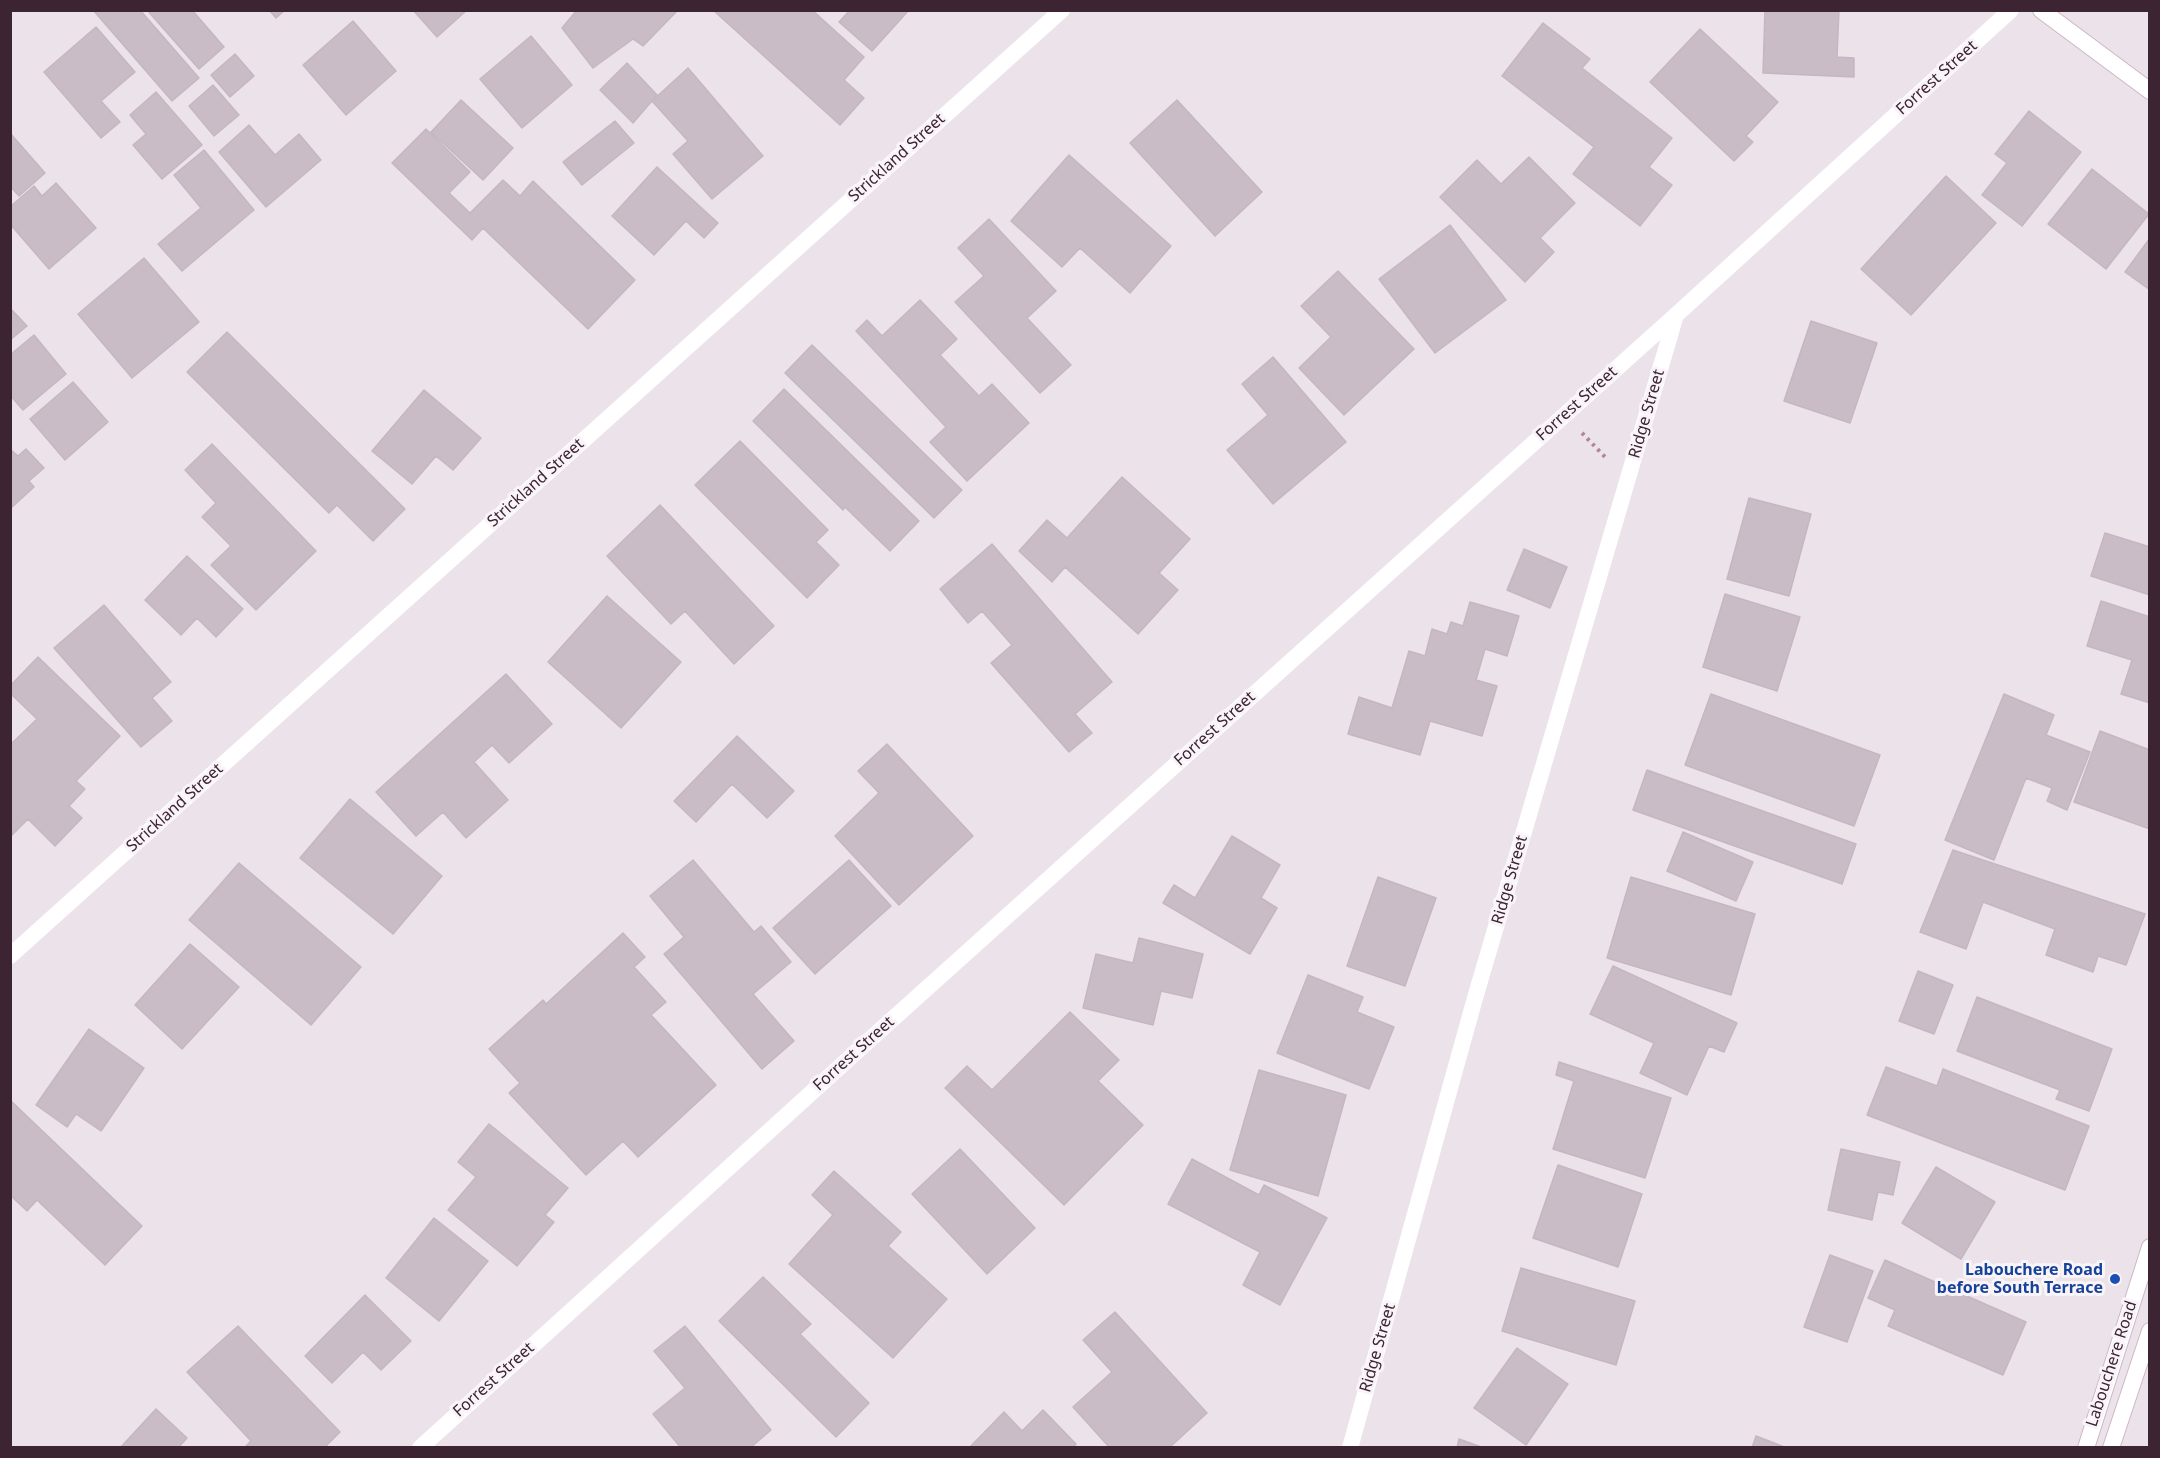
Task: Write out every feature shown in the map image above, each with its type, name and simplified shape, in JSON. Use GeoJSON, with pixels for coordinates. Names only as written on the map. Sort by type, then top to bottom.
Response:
{"type":"FeatureCollection","features":[{"type":"Feature","properties":{"kind":"street","name":"Strickland Street"},"geometry":{"type":"LineString","coordinates":[[10,956],[1062,10]]}},
{"type":"Feature","properties":{"kind":"street","name":"Forrest Street"},"geometry":{"type":"LineString","coordinates":[[420,1448],[876,1034],[1676,315],[2010,10]]}},
{"type":"Feature","properties":{"kind":"street"},"geometry":{"type":"LineString","coordinates":[[2041,10],[2150,91]]}},
{"type":"Feature","properties":{"kind":"street","name":"Ridge Street"},"geometry":{"type":"LineString","coordinates":[[1350,1448],[1478,986],[1676,315]]}},
{"type":"Feature","properties":{"kind":"street","name":"Labouchere Road"},"geometry":{"type":"LineString","coordinates":[[2086,1448],[2150,1247]]}},
{"type":"Feature","properties":{"kind":"street","name":"Labouchere Road"},"geometry":{"type":"LineString","coordinates":[[2111,1448],[2150,1331]]}},
{"type":"Feature","properties":{"kind":"path"},"geometry":{"type":"LineString","coordinates":[[1566,414],[1608,460]]}},
{"type":"Feature","properties":{"kind":"building"},"geometry":{"type":"Polygon","coordinates":[[[93,10],[140,10],[199,78],[172,101],[93,10]]]}},
{"type":"Feature","properties":{"kind":"building"},"geometry":{"type":"Polygon","coordinates":[[[147,10],[192,10],[224,47],[199,69],[147,10]]]}},
{"type":"Feature","properties":{"kind":"building"},"geometry":{"type":"Polygon","coordinates":[[[269,10],[285,10],[276,18],[269,10]]]}},
{"type":"Feature","properties":{"kind":"building"},"geometry":{"type":"Polygon","coordinates":[[[413,10],[467,10],[437,37],[413,10]]]}},
{"type":"Feature","properties":{"kind":"building"},"geometry":{"type":"Polygon","coordinates":[[[577,10],[677,11],[643,46],[633,39],[593,68],[562,28],[577,10]]]}},
{"type":"Feature","properties":{"kind":"building"},"geometry":{"type":"Polygon","coordinates":[[[713,10],[812,10],[864,57],[844,80],[864,98],[840,125],[713,10]]]}},
{"type":"Feature","properties":{"kind":"building"},"geometry":{"type":"Polygon","coordinates":[[[850,10],[909,10],[872,51],[839,22],[850,10]]]}},
{"type":"Feature","properties":{"kind":"building"},"geometry":{"type":"Polygon","coordinates":[[[1765,10],[1839,10],[1837,57],[1854,58],[1854,77],[1763,73],[1765,10]]]}},
{"type":"Feature","properties":{"kind":"building"},"geometry":{"type":"Polygon","coordinates":[[[353,21],[396,71],[346,115],[303,65],[353,21]]]}},
{"type":"Feature","properties":{"kind":"building"},"geometry":{"type":"Polygon","coordinates":[[[1543,23],[1590,59],[1582,68],[1672,138],[1649,167],[1672,185],[1640,226],[1573,174],[1594,147],[1502,76],[1543,23]]]}},
{"type":"Feature","properties":{"kind":"building"},"geometry":{"type":"Polygon","coordinates":[[[96,27],[135,72],[101,101],[120,122],[101,138],[44,72],[96,27]]]}},
{"type":"Feature","properties":{"kind":"building"},"geometry":{"type":"Polygon","coordinates":[[[1700,29],[1778,102],[1746,136],[1753,142],[1734,161],[1650,82],[1700,29]]]}},
{"type":"Feature","properties":{"kind":"building"},"geometry":{"type":"Polygon","coordinates":[[[531,36],[572,85],[522,128],[480,79],[531,36]]]}},
{"type":"Feature","properties":{"kind":"building"},"geometry":{"type":"Polygon","coordinates":[[[235,54],[254,76],[230,97],[211,75],[235,54]]]}},
{"type":"Feature","properties":{"kind":"building"},"geometry":{"type":"Polygon","coordinates":[[[627,63],[657,95],[633,123],[600,90],[627,63]]]}},
{"type":"Feature","properties":{"kind":"building"},"geometry":{"type":"Polygon","coordinates":[[[688,68],[763,156],[712,199],[673,154],[688,141],[652,101],[688,68]]]}},
{"type":"Feature","properties":{"kind":"building"},"geometry":{"type":"Polygon","coordinates":[[[213,85],[239,115],[214,136],[189,106],[213,85]]]}},
{"type":"Feature","properties":{"kind":"building"},"geometry":{"type":"Polygon","coordinates":[[[156,92],[202,145],[162,179],[133,145],[146,134],[130,115],[156,92]]]}},
{"type":"Feature","properties":{"kind":"building"},"geometry":{"type":"Polygon","coordinates":[[[461,100],[513,148],[483,180],[431,132],[461,100]]]}},
{"type":"Feature","properties":{"kind":"building"},"geometry":{"type":"Polygon","coordinates":[[[1177,100],[1262,192],[1215,236],[1130,143],[1177,100]]]}},
{"type":"Feature","properties":{"kind":"building"},"geometry":{"type":"Polygon","coordinates":[[[2029,111],[2081,152],[2022,226],[1982,195],[2007,163],[1995,154],[2029,111]]]}},
{"type":"Feature","properties":{"kind":"building"},"geometry":{"type":"Polygon","coordinates":[[[615,121],[634,143],[582,185],[563,162],[615,121]]]}},
{"type":"Feature","properties":{"kind":"building"},"geometry":{"type":"Polygon","coordinates":[[[249,125],[275,155],[299,134],[321,160],[266,207],[219,152],[249,125]]]}},
{"type":"Feature","properties":{"kind":"building"},"geometry":{"type":"Polygon","coordinates":[[[426,129],[470,172],[449,193],[470,213],[503,180],[520,196],[533,181],[635,280],[588,329],[483,228],[472,240],[392,163],[426,129]]]}},
{"type":"Feature","properties":{"kind":"building"},"geometry":{"type":"Polygon","coordinates":[[[10,133],[45,173],[19,196],[10,186],[10,133]]]}},
{"type":"Feature","properties":{"kind":"building"},"geometry":{"type":"Polygon","coordinates":[[[204,150],[254,210],[182,271],[158,244],[201,208],[174,175],[204,150]]]}},
{"type":"Feature","properties":{"kind":"building"},"geometry":{"type":"Polygon","coordinates":[[[1069,155],[1171,246],[1130,293],[1080,248],[1062,267],[1011,221],[1069,155]]]}},
{"type":"Feature","properties":{"kind":"building"},"geometry":{"type":"Polygon","coordinates":[[[1529,157],[1575,203],[1540,238],[1554,252],[1525,282],[1440,197],[1477,160],[1501,184],[1529,157]]]}},
{"type":"Feature","properties":{"kind":"building"},"geometry":{"type":"Polygon","coordinates":[[[657,167],[718,223],[704,238],[686,221],[654,255],[612,216],[657,167]]]}},
{"type":"Feature","properties":{"kind":"building"},"geometry":{"type":"Polygon","coordinates":[[[2092,169],[2149,214],[2106,269],[2048,224],[2092,169]]]}},
{"type":"Feature","properties":{"kind":"building"},"geometry":{"type":"Polygon","coordinates":[[[1946,176],[1996,223],[1911,315],[1861,269],[1946,176]]]}},
{"type":"Feature","properties":{"kind":"building"},"geometry":{"type":"Polygon","coordinates":[[[56,183],[96,228],[49,269],[10,224],[10,207],[34,186],[42,196],[56,183]]]}},
{"type":"Feature","properties":{"kind":"building"},"geometry":{"type":"Polygon","coordinates":[[[989,219],[1056,291],[1027,318],[1071,365],[1040,393],[955,302],[984,276],[958,248],[989,219]]]}},
{"type":"Feature","properties":{"kind":"building"},"geometry":{"type":"Polygon","coordinates":[[[1450,225],[1506,300],[1435,353],[1379,279],[1450,225]]]}},
{"type":"Feature","properties":{"kind":"building"},"geometry":{"type":"Polygon","coordinates":[[[2150,238],[2150,290],[2125,272],[2150,238]]]}},
{"type":"Feature","properties":{"kind":"building"},"geometry":{"type":"Polygon","coordinates":[[[144,258],[199,322],[132,378],[78,314],[144,258]]]}},
{"type":"Feature","properties":{"kind":"building"},"geometry":{"type":"Polygon","coordinates":[[[1338,271],[1414,349],[1344,415],[1299,368],[1331,337],[1301,306],[1338,271]]]}},
{"type":"Feature","properties":{"kind":"building"},"geometry":{"type":"Polygon","coordinates":[[[920,300],[957,339],[940,355],[979,396],[992,384],[1029,423],[967,481],[930,442],[946,427],[856,331],[867,320],[882,336],[920,300]]]}},
{"type":"Feature","properties":{"kind":"building"},"geometry":{"type":"Polygon","coordinates":[[[10,308],[27,326],[10,340],[10,308]]]}},
{"type":"Feature","properties":{"kind":"building"},"geometry":{"type":"Polygon","coordinates":[[[1811,321],[1877,343],[1850,423],[1784,401],[1811,321]]]}},
{"type":"Feature","properties":{"kind":"building"},"geometry":{"type":"Polygon","coordinates":[[[227,332],[405,509],[373,541],[337,505],[329,513],[187,372],[227,332]]]}},
{"type":"Feature","properties":{"kind":"building"},"geometry":{"type":"Polygon","coordinates":[[[34,335],[66,374],[23,410],[10,395],[10,355],[34,335]]]}},
{"type":"Feature","properties":{"kind":"building"},"geometry":{"type":"Polygon","coordinates":[[[812,345],[962,490],[934,518],[785,373],[812,345]]]}},
{"type":"Feature","properties":{"kind":"building"},"geometry":{"type":"Polygon","coordinates":[[[1273,357],[1346,442],[1273,504],[1227,450],[1268,415],[1242,384],[1273,357]]]}},
{"type":"Feature","properties":{"kind":"building"},"geometry":{"type":"Polygon","coordinates":[[[73,382],[108,422],[65,460],[30,419],[73,382]]]}},
{"type":"Feature","properties":{"kind":"building"},"geometry":{"type":"Polygon","coordinates":[[[784,389],[919,521],[890,551],[845,507],[843,510],[753,421],[784,389]]]}},
{"type":"Feature","properties":{"kind":"building"},"geometry":{"type":"Polygon","coordinates":[[[424,390],[481,438],[453,470],[436,456],[412,484],[372,451],[424,390]]]}},
{"type":"Feature","properties":{"kind":"building"},"geometry":{"type":"Polygon","coordinates":[[[740,441],[828,530],[816,542],[839,565],[807,598],[695,485],[740,441]]]}},
{"type":"Feature","properties":{"kind":"building"},"geometry":{"type":"Polygon","coordinates":[[[212,444],[316,551],[256,610],[211,565],[231,546],[202,517],[216,503],[185,470],[212,444]]]}},
{"type":"Feature","properties":{"kind":"building"},"geometry":{"type":"Polygon","coordinates":[[[10,449],[18,456],[26,449],[44,468],[29,481],[34,487],[10,509],[10,449]]]}},
{"type":"Feature","properties":{"kind":"building"},"geometry":{"type":"Polygon","coordinates":[[[1122,477],[1190,539],[1159,573],[1178,590],[1138,634],[1065,567],[1052,582],[1019,551],[1047,520],[1067,538],[1122,477]]]}},
{"type":"Feature","properties":{"kind":"building"},"geometry":{"type":"Polygon","coordinates":[[[1749,498],[1811,514],[1789,596],[1727,579],[1749,498]]]}},
{"type":"Feature","properties":{"kind":"building"},"geometry":{"type":"Polygon","coordinates":[[[660,505],[774,626],[734,664],[685,611],[671,624],[607,556],[660,505]]]}},
{"type":"Feature","properties":{"kind":"building"},"geometry":{"type":"Polygon","coordinates":[[[2105,533],[2150,547],[2150,595],[2091,576],[2105,533]]]}},
{"type":"Feature","properties":{"kind":"building"},"geometry":{"type":"Polygon","coordinates":[[[992,544],[1112,682],[1075,714],[1092,733],[1069,752],[991,663],[1012,645],[982,611],[968,623],[940,589],[992,544]]]}},
{"type":"Feature","properties":{"kind":"building"},"geometry":{"type":"Polygon","coordinates":[[[1524,549],[1567,567],[1550,608],[1507,590],[1524,549]]]}},
{"type":"Feature","properties":{"kind":"building"},"geometry":{"type":"Polygon","coordinates":[[[187,556],[243,609],[216,637],[197,618],[181,635],[145,600],[187,556]]]}},
{"type":"Feature","properties":{"kind":"building"},"geometry":{"type":"Polygon","coordinates":[[[1725,594],[1800,617],[1777,691],[1703,667],[1725,594]]]}},
{"type":"Feature","properties":{"kind":"building"},"geometry":{"type":"Polygon","coordinates":[[[607,596],[681,662],[621,728],[548,662],[607,596]]]}},
{"type":"Feature","properties":{"kind":"building"},"geometry":{"type":"Polygon","coordinates":[[[2101,601],[2150,617],[2150,703],[2121,694],[2132,660],[2087,646],[2101,601]]]}},
{"type":"Feature","properties":{"kind":"building"},"geometry":{"type":"Polygon","coordinates":[[[1470,602],[1519,616],[1507,656],[1485,649],[1476,680],[1497,686],[1482,736],[1430,721],[1420,755],[1348,734],[1359,697],[1392,708],[1409,651],[1425,656],[1432,629],[1447,634],[1451,622],[1463,626],[1470,602]]]}},
{"type":"Feature","properties":{"kind":"building"},"geometry":{"type":"Polygon","coordinates":[[[104,605],[171,682],[152,698],[172,721],[141,747],[54,648],[104,605]]]}},
{"type":"Feature","properties":{"kind":"building"},"geometry":{"type":"Polygon","coordinates":[[[38,657],[120,736],[76,781],[85,789],[69,806],[82,818],[55,846],[28,819],[10,837],[10,745],[37,719],[10,693],[10,686],[38,657]]]}},
{"type":"Feature","properties":{"kind":"building"},"geometry":{"type":"Polygon","coordinates":[[[506,674],[552,724],[509,763],[492,745],[474,762],[508,800],[466,838],[443,812],[416,836],[376,792],[506,674]]]}},
{"type":"Feature","properties":{"kind":"building"},"geometry":{"type":"Polygon","coordinates":[[[1711,694],[1880,755],[1854,826],[1685,765],[1711,694]]]}},
{"type":"Feature","properties":{"kind":"building"},"geometry":{"type":"Polygon","coordinates":[[[2004,694],[2054,715],[2046,735],[2090,752],[2067,810],[2047,801],[2052,788],[2026,778],[1994,860],[1945,840],[2004,694]]]}},
{"type":"Feature","properties":{"kind":"building"},"geometry":{"type":"Polygon","coordinates":[[[2100,731],[2150,750],[2150,829],[2074,802],[2100,731]]]}},
{"type":"Feature","properties":{"kind":"building"},"geometry":{"type":"Polygon","coordinates":[[[737,736],[794,791],[767,818],[732,784],[696,822],[674,801],[737,736]]]}},
{"type":"Feature","properties":{"kind":"building"},"geometry":{"type":"Polygon","coordinates":[[[887,744],[973,836],[899,905],[835,836],[879,793],[858,771],[887,744]]]}},
{"type":"Feature","properties":{"kind":"building"},"geometry":{"type":"Polygon","coordinates":[[[1647,770],[1856,844],[1842,884],[1633,810],[1647,770]]]}},
{"type":"Feature","properties":{"kind":"building"},"geometry":{"type":"Polygon","coordinates":[[[350,799],[442,876],[393,934],[300,858],[350,799]]]}},
{"type":"Feature","properties":{"kind":"building"},"geometry":{"type":"Polygon","coordinates":[[[1683,832],[1753,862],[1736,901],[1667,871],[1683,832]]]}},
{"type":"Feature","properties":{"kind":"building"},"geometry":{"type":"Polygon","coordinates":[[[1232,836],[1280,865],[1261,898],[1277,908],[1250,954],[1163,903],[1174,885],[1195,898],[1232,836]]]}},
{"type":"Feature","properties":{"kind":"building"},"geometry":{"type":"Polygon","coordinates":[[[1953,850],[2145,914],[2126,965],[2098,956],[2093,972],[2046,955],[2055,929],[1983,902],[1966,949],[1920,932],[1953,850]]]}},
{"type":"Feature","properties":{"kind":"building"},"geometry":{"type":"Polygon","coordinates":[[[693,860],[754,932],[761,926],[791,962],[753,994],[794,1041],[762,1069],[664,954],[684,937],[650,896],[693,860]]]}},
{"type":"Feature","properties":{"kind":"building"},"geometry":{"type":"Polygon","coordinates":[[[849,860],[891,906],[815,974],[773,928],[849,860]]]}},
{"type":"Feature","properties":{"kind":"building"},"geometry":{"type":"Polygon","coordinates":[[[239,863],[361,967],[311,1025],[189,920],[239,863]]]}},
{"type":"Feature","properties":{"kind":"building"},"geometry":{"type":"Polygon","coordinates":[[[1378,877],[1436,898],[1405,986],[1347,966],[1378,877]]]}},
{"type":"Feature","properties":{"kind":"building"},"geometry":{"type":"Polygon","coordinates":[[[1631,877],[1755,914],[1731,995],[1607,958],[1631,877]]]}},
{"type":"Feature","properties":{"kind":"building"},"geometry":{"type":"Polygon","coordinates":[[[623,933],[645,957],[634,967],[666,1002],[651,1015],[716,1085],[638,1157],[623,1141],[586,1175],[509,1093],[520,1083],[489,1049],[543,1000],[546,1004],[623,933]]]}},
{"type":"Feature","properties":{"kind":"building"},"geometry":{"type":"Polygon","coordinates":[[[1139,938],[1203,954],[1192,998],[1161,991],[1153,1025],[1083,1008],[1096,954],[1133,963],[1139,938]]]}},
{"type":"Feature","properties":{"kind":"building"},"geometry":{"type":"Polygon","coordinates":[[[190,944],[239,987],[182,1049],[135,1005],[190,944]]]}},
{"type":"Feature","properties":{"kind":"building"},"geometry":{"type":"Polygon","coordinates":[[[1613,966],[1737,1023],[1724,1052],[1709,1046],[1687,1095],[1640,1073],[1654,1043],[1590,1014],[1613,966]]]}},
{"type":"Feature","properties":{"kind":"building"},"geometry":{"type":"Polygon","coordinates":[[[1918,971],[1953,985],[1934,1034],[1899,1021],[1918,971]]]}},
{"type":"Feature","properties":{"kind":"building"},"geometry":{"type":"Polygon","coordinates":[[[1308,975],[1363,997],[1357,1012],[1394,1027],[1369,1089],[1277,1053],[1308,975]]]}},
{"type":"Feature","properties":{"kind":"building"},"geometry":{"type":"Polygon","coordinates":[[[1977,997],[2112,1049],[2089,1111],[2056,1099],[2060,1090],[1957,1051],[1977,997]]]}},
{"type":"Feature","properties":{"kind":"building"},"geometry":{"type":"Polygon","coordinates":[[[1070,1012],[1119,1060],[1098,1081],[1143,1125],[1064,1205],[945,1088],[967,1066],[992,1090],[1070,1012]]]}},
{"type":"Feature","properties":{"kind":"building"},"geometry":{"type":"Polygon","coordinates":[[[89,1029],[144,1068],[101,1131],[76,1114],[67,1127],[36,1105],[89,1029]]]}},
{"type":"Feature","properties":{"kind":"building"},"geometry":{"type":"Polygon","coordinates":[[[1559,1062],[1671,1098],[1645,1178],[1553,1149],[1574,1081],[1556,1075],[1559,1062]]]}},
{"type":"Feature","properties":{"kind":"building"},"geometry":{"type":"Polygon","coordinates":[[[1886,1067],[1937,1086],[1943,1069],[2089,1126],[2065,1190],[1867,1115],[1886,1067]]]}},
{"type":"Feature","properties":{"kind":"building"},"geometry":{"type":"Polygon","coordinates":[[[1259,1070],[1346,1095],[1318,1196],[1230,1170],[1259,1070]]]}},
{"type":"Feature","properties":{"kind":"building"},"geometry":{"type":"Polygon","coordinates":[[[10,1100],[142,1226],[105,1265],[37,1200],[27,1211],[10,1195],[10,1100]]]}},
{"type":"Feature","properties":{"kind":"building"},"geometry":{"type":"Polygon","coordinates":[[[489,1124],[568,1188],[545,1215],[554,1222],[517,1266],[448,1210],[476,1177],[458,1162],[489,1124]]]}},
{"type":"Feature","properties":{"kind":"building"},"geometry":{"type":"Polygon","coordinates":[[[960,1149],[1035,1228],[987,1274],[912,1194],[960,1149]]]}},
{"type":"Feature","properties":{"kind":"building"},"geometry":{"type":"Polygon","coordinates":[[[1841,1149],[1900,1162],[1893,1195],[1878,1192],[1872,1220],[1828,1210],[1841,1149]]]}},
{"type":"Feature","properties":{"kind":"building"},"geometry":{"type":"Polygon","coordinates":[[[1192,1159],[1259,1195],[1264,1185],[1327,1218],[1280,1305],[1243,1285],[1260,1252],[1168,1204],[1192,1159]]]}},
{"type":"Feature","properties":{"kind":"building"},"geometry":{"type":"Polygon","coordinates":[[[1558,1165],[1642,1194],[1618,1267],[1533,1238],[1558,1165]]]}},
{"type":"Feature","properties":{"kind":"building"},"geometry":{"type":"Polygon","coordinates":[[[1936,1167],[1995,1202],[1961,1259],[1902,1223],[1936,1167]]]}},
{"type":"Feature","properties":{"kind":"building"},"geometry":{"type":"Polygon","coordinates":[[[834,1171],[901,1232],[888,1246],[947,1299],[893,1358],[789,1264],[833,1215],[812,1195],[834,1171]]]}},
{"type":"Feature","properties":{"kind":"building"},"geometry":{"type":"Polygon","coordinates":[[[434,1218],[488,1261],[439,1321],[386,1278],[434,1218]]]}},
{"type":"Feature","properties":{"kind":"building"},"geometry":{"type":"Polygon","coordinates":[[[1830,1255],[1873,1271],[1847,1342],[1804,1327],[1830,1255]]]}},
{"type":"Feature","properties":{"kind":"building"},"geometry":{"type":"Polygon","coordinates":[[[1885,1260],[2026,1322],[2003,1375],[1888,1326],[1895,1310],[1868,1298],[1885,1260]]]}},
{"type":"Feature","properties":{"kind":"building"},"geometry":{"type":"Polygon","coordinates":[[[1521,1268],[1635,1301],[1616,1365],[1502,1331],[1521,1268]]]}},
{"type":"Feature","properties":{"kind":"building"},"geometry":{"type":"Polygon","coordinates":[[[763,1277],[811,1324],[800,1334],[869,1403],[836,1437],[719,1321],[763,1277]]]}},
{"type":"Feature","properties":{"kind":"building"},"geometry":{"type":"Polygon","coordinates":[[[365,1295],[411,1341],[381,1370],[363,1352],[332,1383],[305,1356],[365,1295]]]}},
{"type":"Feature","properties":{"kind":"building"},"geometry":{"type":"Polygon","coordinates":[[[1115,1312],[1207,1413],[1169,1448],[1110,1448],[1073,1407],[1112,1372],[1083,1340],[1115,1312]]]}},
{"type":"Feature","properties":{"kind":"building"},"geometry":{"type":"Polygon","coordinates":[[[238,1326],[340,1432],[324,1448],[244,1448],[251,1441],[187,1372],[238,1326]]]}},
{"type":"Feature","properties":{"kind":"building"},"geometry":{"type":"Polygon","coordinates":[[[685,1326],[771,1430],[750,1448],[681,1448],[653,1414],[685,1388],[654,1351],[685,1326]]]}},
{"type":"Feature","properties":{"kind":"building"},"geometry":{"type":"Polygon","coordinates":[[[1517,1348],[1568,1384],[1526,1445],[1474,1408],[1517,1348]]]}},
{"type":"Feature","properties":{"kind":"building"},"geometry":{"type":"Polygon","coordinates":[[[156,1409],[187,1438],[178,1448],[120,1448],[156,1409]]]}},
{"type":"Feature","properties":{"kind":"building"},"geometry":{"type":"Polygon","coordinates":[[[1043,1410],[1076,1444],[1073,1448],[969,1448],[1004,1412],[1022,1431],[1043,1410]]]}},
{"type":"Feature","properties":{"kind":"building"},"geometry":{"type":"Polygon","coordinates":[[[1756,1436],[1787,1448],[1752,1448],[1756,1436]]]}},
{"type":"Feature","properties":{"kind":"building"},"geometry":{"type":"Polygon","coordinates":[[[1459,1439],[1484,1448],[1457,1448],[1459,1439]]]}},
{"type":"Feature","properties":{"kind":"place","name":"Labouchere Road before South Terrace"},"geometry":{"type":"Point","coordinates":[2115,1279]}}]}
